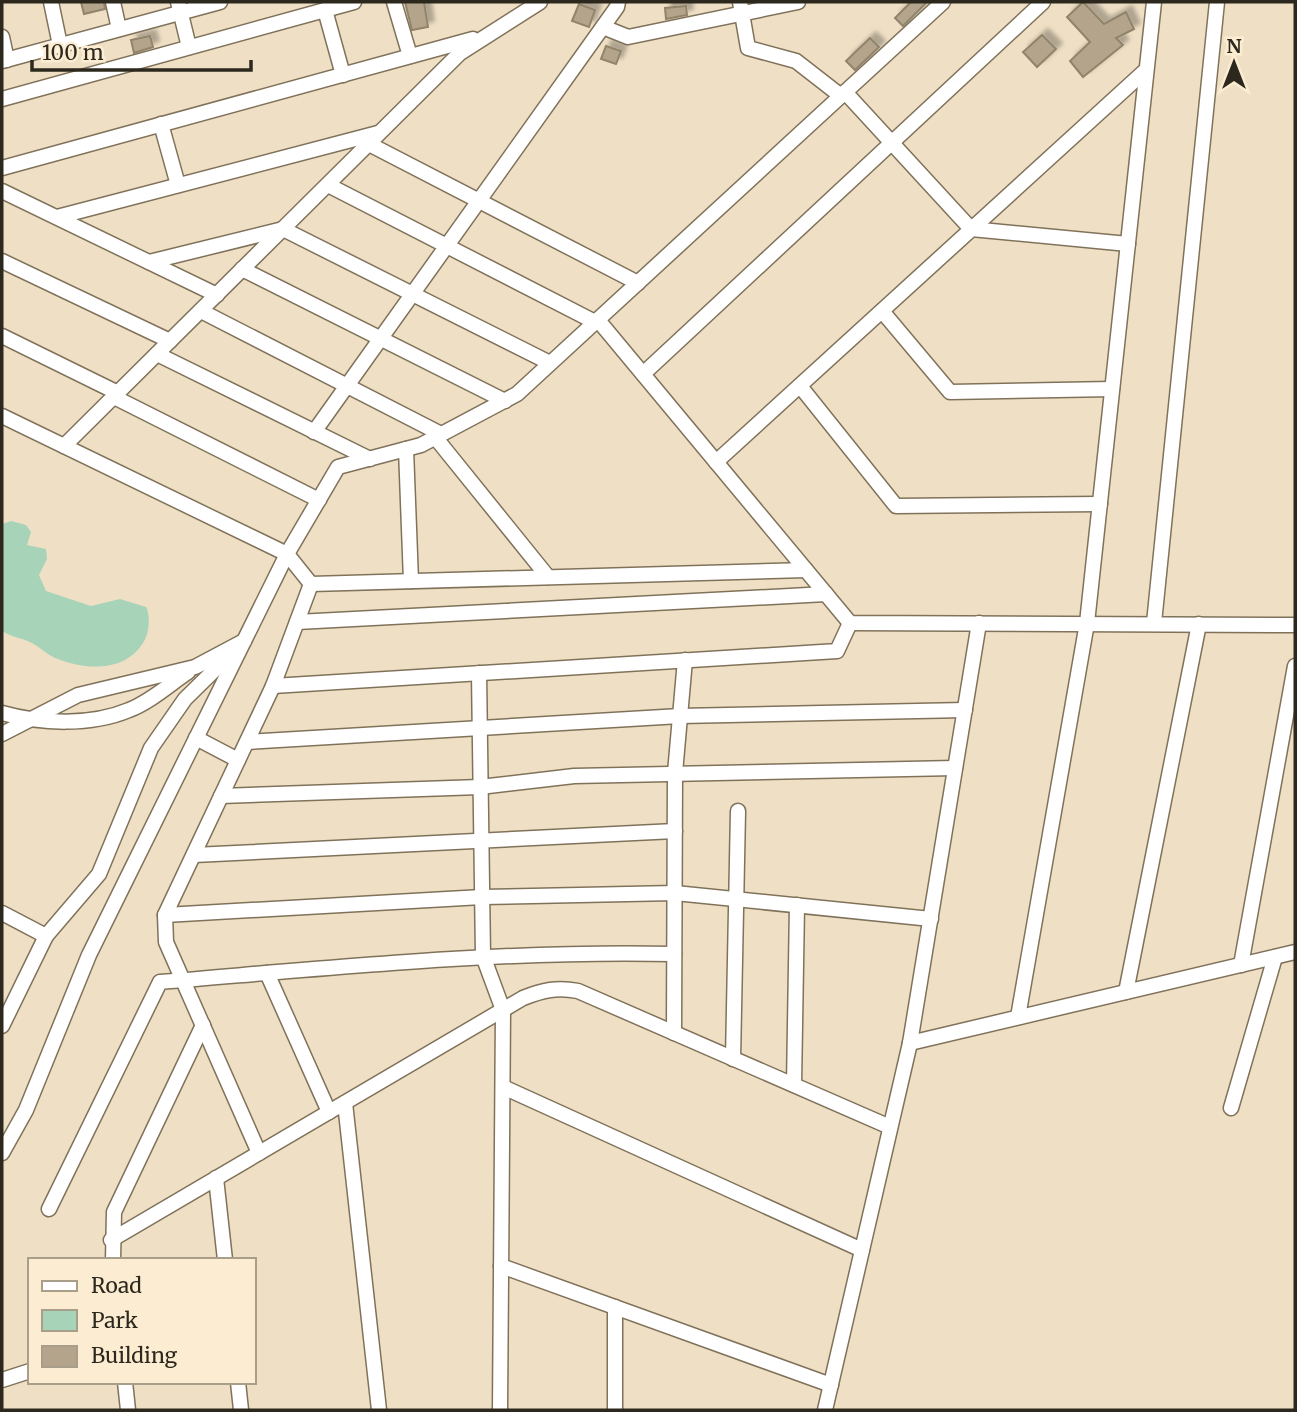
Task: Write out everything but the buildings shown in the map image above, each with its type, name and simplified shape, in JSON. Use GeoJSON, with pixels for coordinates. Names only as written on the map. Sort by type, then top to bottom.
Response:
{"type":"FeatureCollection","features":[{"type":"Feature","properties":{"kind":"street"},"geometry":{"type":"LineString","coordinates":[[51,2],[60,46]]}},
{"type":"Feature","properties":{"kind":"street"},"geometry":{"type":"LineString","coordinates":[[113,2],[119,29]]}},
{"type":"Feature","properties":{"kind":"street"},"geometry":{"type":"LineString","coordinates":[[2,37],[4,61],[119,29],[179,7],[220,2]]}},
{"type":"Feature","properties":{"kind":"street"},"geometry":{"type":"LineString","coordinates":[[2,99],[354,2]]}},
{"type":"Feature","properties":{"kind":"street"},"geometry":{"type":"LineString","coordinates":[[394,2],[410,56]]}},
{"type":"Feature","properties":{"kind":"street"},"geometry":{"type":"LineString","coordinates":[[64,446],[460,53],[540,2]]}},
{"type":"Feature","properties":{"kind":"street"},"geometry":{"type":"LineString","coordinates":[[314,432],[603,27],[618,2]]}},
{"type":"Feature","properties":{"kind":"street"},"geometry":{"type":"LineString","coordinates":[[603,27],[628,37],[741,8],[798,2]]}},
{"type":"Feature","properties":{"kind":"street"},"geometry":{"type":"LineString","coordinates":[[2,1153],[26,1110],[89,955],[195,738],[287,554],[338,467],[406,449],[438,436],[517,394],[943,2]]}},
{"type":"Feature","properties":{"kind":"street"},"geometry":{"type":"LineString","coordinates":[[643,374],[1043,2]]}},
{"type":"Feature","properties":{"kind":"street"},"geometry":{"type":"LineString","coordinates":[[1018,1017],[1087,623],[1154,2]]}},
{"type":"Feature","properties":{"kind":"street"},"geometry":{"type":"LineString","coordinates":[[1154,623],[1217,2]]}},
{"type":"Feature","properties":{"kind":"street"},"geometry":{"type":"LineString","coordinates":[[179,7],[189,47]]}},
{"type":"Feature","properties":{"kind":"street"},"geometry":{"type":"LineString","coordinates":[[741,8],[748,48],[796,61],[843,94],[892,142],[971,229],[1128,244]]}},
{"type":"Feature","properties":{"kind":"street"},"geometry":{"type":"LineString","coordinates":[[325,10],[342,75]]}},
{"type":"Feature","properties":{"kind":"street"},"geometry":{"type":"LineString","coordinates":[[2,168],[488,35]]}},
{"type":"Feature","properties":{"kind":"street"},"geometry":{"type":"LineString","coordinates":[[716,462],[1146,70]]}},
{"type":"Feature","properties":{"kind":"street"},"geometry":{"type":"LineString","coordinates":[[162,124],[178,185]]}},
{"type":"Feature","properties":{"kind":"street"},"geometry":{"type":"LineString","coordinates":[[57,217],[380,132]]}},
{"type":"Feature","properties":{"kind":"street"},"geometry":{"type":"LineString","coordinates":[[369,144],[638,282]]}},
{"type":"Feature","properties":{"kind":"street"},"geometry":{"type":"LineString","coordinates":[[328,185],[596,321],[850,623]]}},
{"type":"Feature","properties":{"kind":"street"},"geometry":{"type":"LineString","coordinates":[[2,191],[217,295]]}},
{"type":"Feature","properties":{"kind":"street"},"geometry":{"type":"LineString","coordinates":[[149,262],[283,229],[550,363]]}},
{"type":"Feature","properties":{"kind":"street"},"geometry":{"type":"LineString","coordinates":[[2,261],[170,341]]}},
{"type":"Feature","properties":{"kind":"street"},"geometry":{"type":"LineString","coordinates":[[243,269],[505,401]]}},
{"type":"Feature","properties":{"kind":"street"},"geometry":{"type":"LineString","coordinates":[[201,311],[438,436],[548,577]]}},
{"type":"Feature","properties":{"kind":"street"},"geometry":{"type":"LineString","coordinates":[[882,311],[950,392],[1112,389]]}},
{"type":"Feature","properties":{"kind":"street"},"geometry":{"type":"LineString","coordinates":[[2,335],[319,500]]}},
{"type":"Feature","properties":{"kind":"street"},"geometry":{"type":"LineString","coordinates":[[157,354],[370,459]]}},
{"type":"Feature","properties":{"kind":"street"},"geometry":{"type":"LineString","coordinates":[[800,386],[896,506],[1100,504]]}},
{"type":"Feature","properties":{"kind":"street"},"geometry":{"type":"LineString","coordinates":[[2,416],[287,554],[311,584]]}},
{"type":"Feature","properties":{"kind":"street"},"geometry":{"type":"LineString","coordinates":[[406,449],[411,581]]}},
{"type":"Feature","properties":{"kind":"street"},"geometry":{"type":"LineString","coordinates":[[311,584],[806,570]]}},
{"type":"Feature","properties":{"kind":"street"},"geometry":{"type":"LineString","coordinates":[[259,1153],[166,942],[165,915],[273,686],[311,584]]}},
{"type":"Feature","properties":{"kind":"street"},"geometry":{"type":"LineString","coordinates":[[297,622],[826,594]]}},
{"type":"Feature","properties":{"kind":"street"},"geometry":{"type":"LineString","coordinates":[[850,623],[1295,625]]}},
{"type":"Feature","properties":{"kind":"street"},"geometry":{"type":"LineString","coordinates":[[273,686],[837,651],[850,623]]}},
{"type":"Feature","properties":{"kind":"street"},"geometry":{"type":"LineString","coordinates":[[825,1410],[910,1043],[979,623]]}},
{"type":"Feature","properties":{"kind":"street"},"geometry":{"type":"LineString","coordinates":[[1126,992],[1199,624]]}},
{"type":"Feature","properties":{"kind":"street"},"geometry":{"type":"LineString","coordinates":[[2,713],[28,720],[91,720],[130,710],[195,667],[244,641]]}},
{"type":"Feature","properties":{"kind":"street"},"geometry":{"type":"LineString","coordinates":[[2,1026],[46,936],[99,874],[151,748],[185,699],[244,641]]}},
{"type":"Feature","properties":{"kind":"street"},"geometry":{"type":"LineString","coordinates":[[674,1033],[675,773],[685,660]]}},
{"type":"Feature","properties":{"kind":"street"},"geometry":{"type":"LineString","coordinates":[[1241,965],[1295,666]]}},
{"type":"Feature","properties":{"kind":"street"},"geometry":{"type":"LineString","coordinates":[[2,734],[78,695],[195,667]]}},
{"type":"Feature","properties":{"kind":"street"},"geometry":{"type":"LineString","coordinates":[[479,673],[483,956],[503,1010],[500,1410]]}},
{"type":"Feature","properties":{"kind":"street"},"geometry":{"type":"LineString","coordinates":[[247,742],[680,716],[965,710]]}},
{"type":"Feature","properties":{"kind":"street"},"geometry":{"type":"LineString","coordinates":[[195,738],[238,760]]}},
{"type":"Feature","properties":{"kind":"street"},"geometry":{"type":"LineString","coordinates":[[221,796],[481,787],[574,776],[955,768]]}},
{"type":"Feature","properties":{"kind":"street"},"geometry":{"type":"LineString","coordinates":[[733,1059],[738,811]]}},
{"type":"Feature","properties":{"kind":"street"},"geometry":{"type":"LineString","coordinates":[[194,855],[675,831]]}},
{"type":"Feature","properties":{"kind":"street"},"geometry":{"type":"LineString","coordinates":[[165,915],[482,897],[675,893],[930,919]]}},
{"type":"Feature","properties":{"kind":"street"},"geometry":{"type":"LineString","coordinates":[[794,1085],[797,905]]}},
{"type":"Feature","properties":{"kind":"street"},"geometry":{"type":"LineString","coordinates":[[2,913],[46,936]]}},
{"type":"Feature","properties":{"kind":"street"},"geometry":{"type":"LineString","coordinates":[[48,1209],[160,982],[483,956],[594,952],[674,954]]}},
{"type":"Feature","properties":{"kind":"street"},"geometry":{"type":"LineString","coordinates":[[910,1043],[1295,952]]}},
{"type":"Feature","properties":{"kind":"street"},"geometry":{"type":"LineString","coordinates":[[1231,1108],[1275,957]]}},
{"type":"Feature","properties":{"kind":"street"},"geometry":{"type":"LineString","coordinates":[[267,973],[329,1112]]}},
{"type":"Feature","properties":{"kind":"street"},"geometry":{"type":"LineString","coordinates":[[111,1240],[503,1010],[542,990],[561,988],[578,991],[891,1127]]}},
{"type":"Feature","properties":{"kind":"street"},"geometry":{"type":"LineString","coordinates":[[113,1258],[111,1240],[114,1212],[203,1025]]}},
{"type":"Feature","properties":{"kind":"street"},"geometry":{"type":"LineString","coordinates":[[503,1087],[862,1250]]}},
{"type":"Feature","properties":{"kind":"street"},"geometry":{"type":"LineString","coordinates":[[345,1103],[379,1410]]}},
{"type":"Feature","properties":{"kind":"street"},"geometry":{"type":"LineString","coordinates":[[216,1178],[225,1258]]}},
{"type":"Feature","properties":{"kind":"street"},"geometry":{"type":"LineString","coordinates":[[501,1266],[831,1385]]}},
{"type":"Feature","properties":{"kind":"street"},"geometry":{"type":"LineString","coordinates":[[615,1307],[615,1410]]}},
{"type":"Feature","properties":{"kind":"street"},"geometry":{"type":"LineString","coordinates":[[2,1380],[28,1372]]}},
{"type":"Feature","properties":{"kind":"street"},"geometry":{"type":"LineString","coordinates":[[125,1384],[128,1410]]}},
{"type":"Feature","properties":{"kind":"street"},"geometry":{"type":"LineString","coordinates":[[238,1384],[241,1410]]}},
{"type":"Feature","properties":{"kind":"green space"},"geometry":{"type":"Polygon","coordinates":[[[11,521],[26,525],[31,532],[27,545],[46,549],[47,559],[39,575],[46,591],[91,606],[120,599],[146,607],[148,630],[145,640],[135,653],[115,664],[79,665],[55,658],[32,643],[2,631],[2,524],[11,521]]]}}]}
